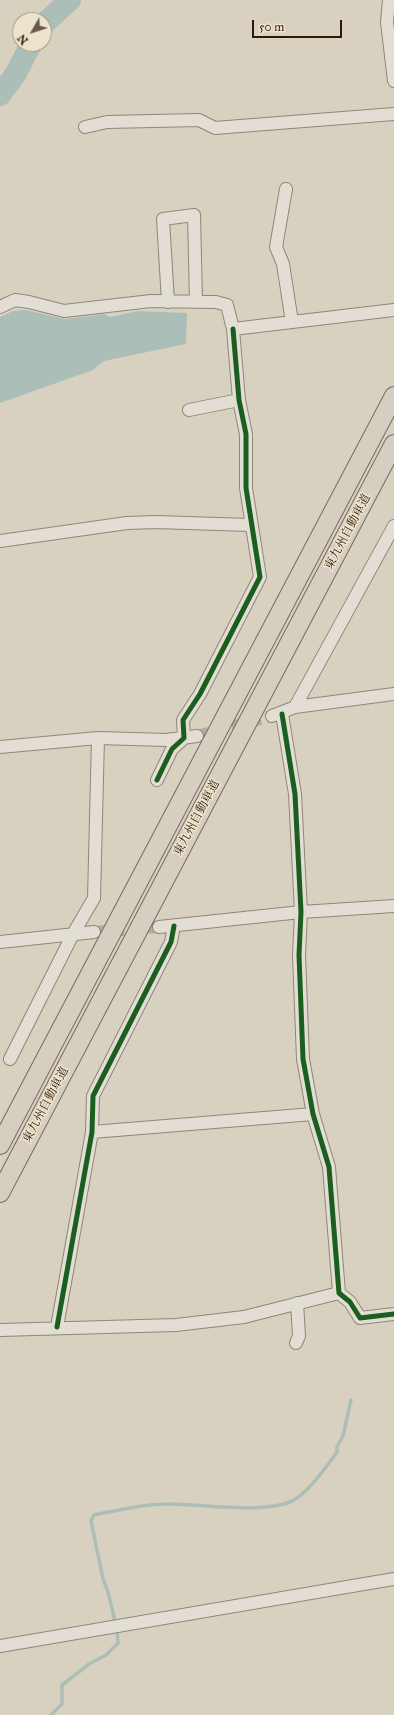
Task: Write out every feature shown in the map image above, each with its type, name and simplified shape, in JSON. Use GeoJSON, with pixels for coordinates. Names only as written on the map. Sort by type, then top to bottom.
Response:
{"type":"FeatureCollection","features":[{"type":"Feature","properties":{"kind":"highway","name":"東九州自動車道"},"geometry":{"type":"LineString","coordinates":[[0,1145],[394,396]]}},
{"type":"Feature","properties":{"kind":"highway","name":"東九州自動車道"},"geometry":{"type":"LineString","coordinates":[[0,1193],[394,444]]}},
{"type":"Feature","properties":{"kind":"street"},"geometry":{"type":"LineString","coordinates":[[389,0],[387,22],[394,81]]}},
{"type":"Feature","properties":{"kind":"street"},"geometry":{"type":"LineString","coordinates":[[85,127],[107,122],[200,120],[215,128],[394,114]]}},
{"type":"Feature","properties":{"kind":"street"},"geometry":{"type":"LineString","coordinates":[[286,189],[276,247],[283,264],[292,322]]}},
{"type":"Feature","properties":{"kind":"street"},"geometry":{"type":"LineString","coordinates":[[168,302],[163,219],[194,215],[196,302]]}},
{"type":"Feature","properties":{"kind":"street"},"geometry":{"type":"LineString","coordinates":[[0,307],[15,300],[64,311],[151,302],[216,302],[227,305],[233,329],[239,400],[246,434],[246,488],[250,525],[260,577],[200,694],[183,720],[184,738]]}},
{"type":"Feature","properties":{"kind":"street"},"geometry":{"type":"LineString","coordinates":[[233,329],[394,310]]}},
{"type":"Feature","properties":{"kind":"street"},"geometry":{"type":"LineString","coordinates":[[189,410],[239,400]]}},
{"type":"Feature","properties":{"kind":"street"},"geometry":{"type":"LineString","coordinates":[[0,541],[127,523],[156,522],[250,525]]}},
{"type":"Feature","properties":{"kind":"street"},"geometry":{"type":"LineString","coordinates":[[296,707],[394,526]]}},
{"type":"Feature","properties":{"kind":"street"},"geometry":{"type":"LineString","coordinates":[[394,694],[296,707],[277,715],[295,794],[301,912],[299,955],[303,1060],[313,1114],[329,1167],[339,1292],[350,1302],[360,1318],[394,1314]]}},
{"type":"Feature","properties":{"kind":"street"},"geometry":{"type":"LineString","coordinates":[[0,747],[98,738],[166,740],[197,736]]}},
{"type":"Feature","properties":{"kind":"street"},"geometry":{"type":"LineString","coordinates":[[10,1059],[73,934],[94,898],[98,738]]}},
{"type":"Feature","properties":{"kind":"street"},"geometry":{"type":"LineString","coordinates":[[157,780],[172,749],[184,738]]}},
{"type":"Feature","properties":{"kind":"street"},"geometry":{"type":"LineString","coordinates":[[159,927],[301,912],[394,906]]}},
{"type":"Feature","properties":{"kind":"street"},"geometry":{"type":"LineString","coordinates":[[57,1327],[92,1132],[93,1096],[171,942],[174,926]]}},
{"type":"Feature","properties":{"kind":"street"},"geometry":{"type":"LineString","coordinates":[[0,942],[94,932]]}},
{"type":"Feature","properties":{"kind":"street"},"geometry":{"type":"LineString","coordinates":[[92,1132],[313,1114]]}},
{"type":"Feature","properties":{"kind":"street"},"geometry":{"type":"LineString","coordinates":[[0,1330],[57,1327],[176,1325],[244,1317],[339,1292]]}},
{"type":"Feature","properties":{"kind":"street"},"geometry":{"type":"LineString","coordinates":[[296,1344],[299,1336],[297,1303]]}},
{"type":"Feature","properties":{"kind":"street"},"geometry":{"type":"LineString","coordinates":[[0,1646],[394,1579]]}},
{"type":"Feature","properties":{"kind":"water"},"geometry":{"type":"Polygon","coordinates":[[[26,310],[65,319],[104,314],[110,317],[138,311],[187,313],[186,344],[104,361],[93,370],[0,403],[0,317],[13,311],[26,310]]]}},
{"type":"Feature","properties":{"kind":"waterway"},"geometry":{"type":"LineString","coordinates":[[52,17],[70,0]]}},
{"type":"Feature","properties":{"kind":"waterway"},"geometry":{"type":"LineString","coordinates":[[0,95],[15,75],[27,52]]}},
{"type":"Feature","properties":{"kind":"waterway"},"geometry":{"type":"LineString","coordinates":[[51,1715],[62,1704],[62,1685],[89,1664],[106,1655],[118,1643],[117,1630],[108,1592],[103,1579],[91,1521],[94,1515],[159,1504],[247,1508],[277,1506],[290,1502],[310,1487],[337,1452],[337,1447],[343,1436],[351,1400]]}},
{"type":"Feature","properties":{"kind":"tunnel"},"geometry":{"type":"LineString","coordinates":[[197,736],[272,716]]}},
{"type":"Feature","properties":{"kind":"tunnel"},"geometry":{"type":"LineString","coordinates":[[94,932],[159,927]]}},
{"type":"Feature","properties":{"kind":"cycle path"},"geometry":{"type":"LineString","coordinates":[[157,780],[172,749],[184,738],[183,720],[200,694],[260,577],[246,488],[246,434],[239,400],[233,329]]}},
{"type":"Feature","properties":{"kind":"cycle path"},"geometry":{"type":"LineString","coordinates":[[282,714],[295,794],[301,912],[299,955],[303,1059],[313,1114],[329,1167],[339,1293],[350,1302],[360,1318],[394,1314]]}},
{"type":"Feature","properties":{"kind":"cycle path"},"geometry":{"type":"LineString","coordinates":[[57,1327],[92,1132],[93,1096],[171,942],[174,926]]}}]}
